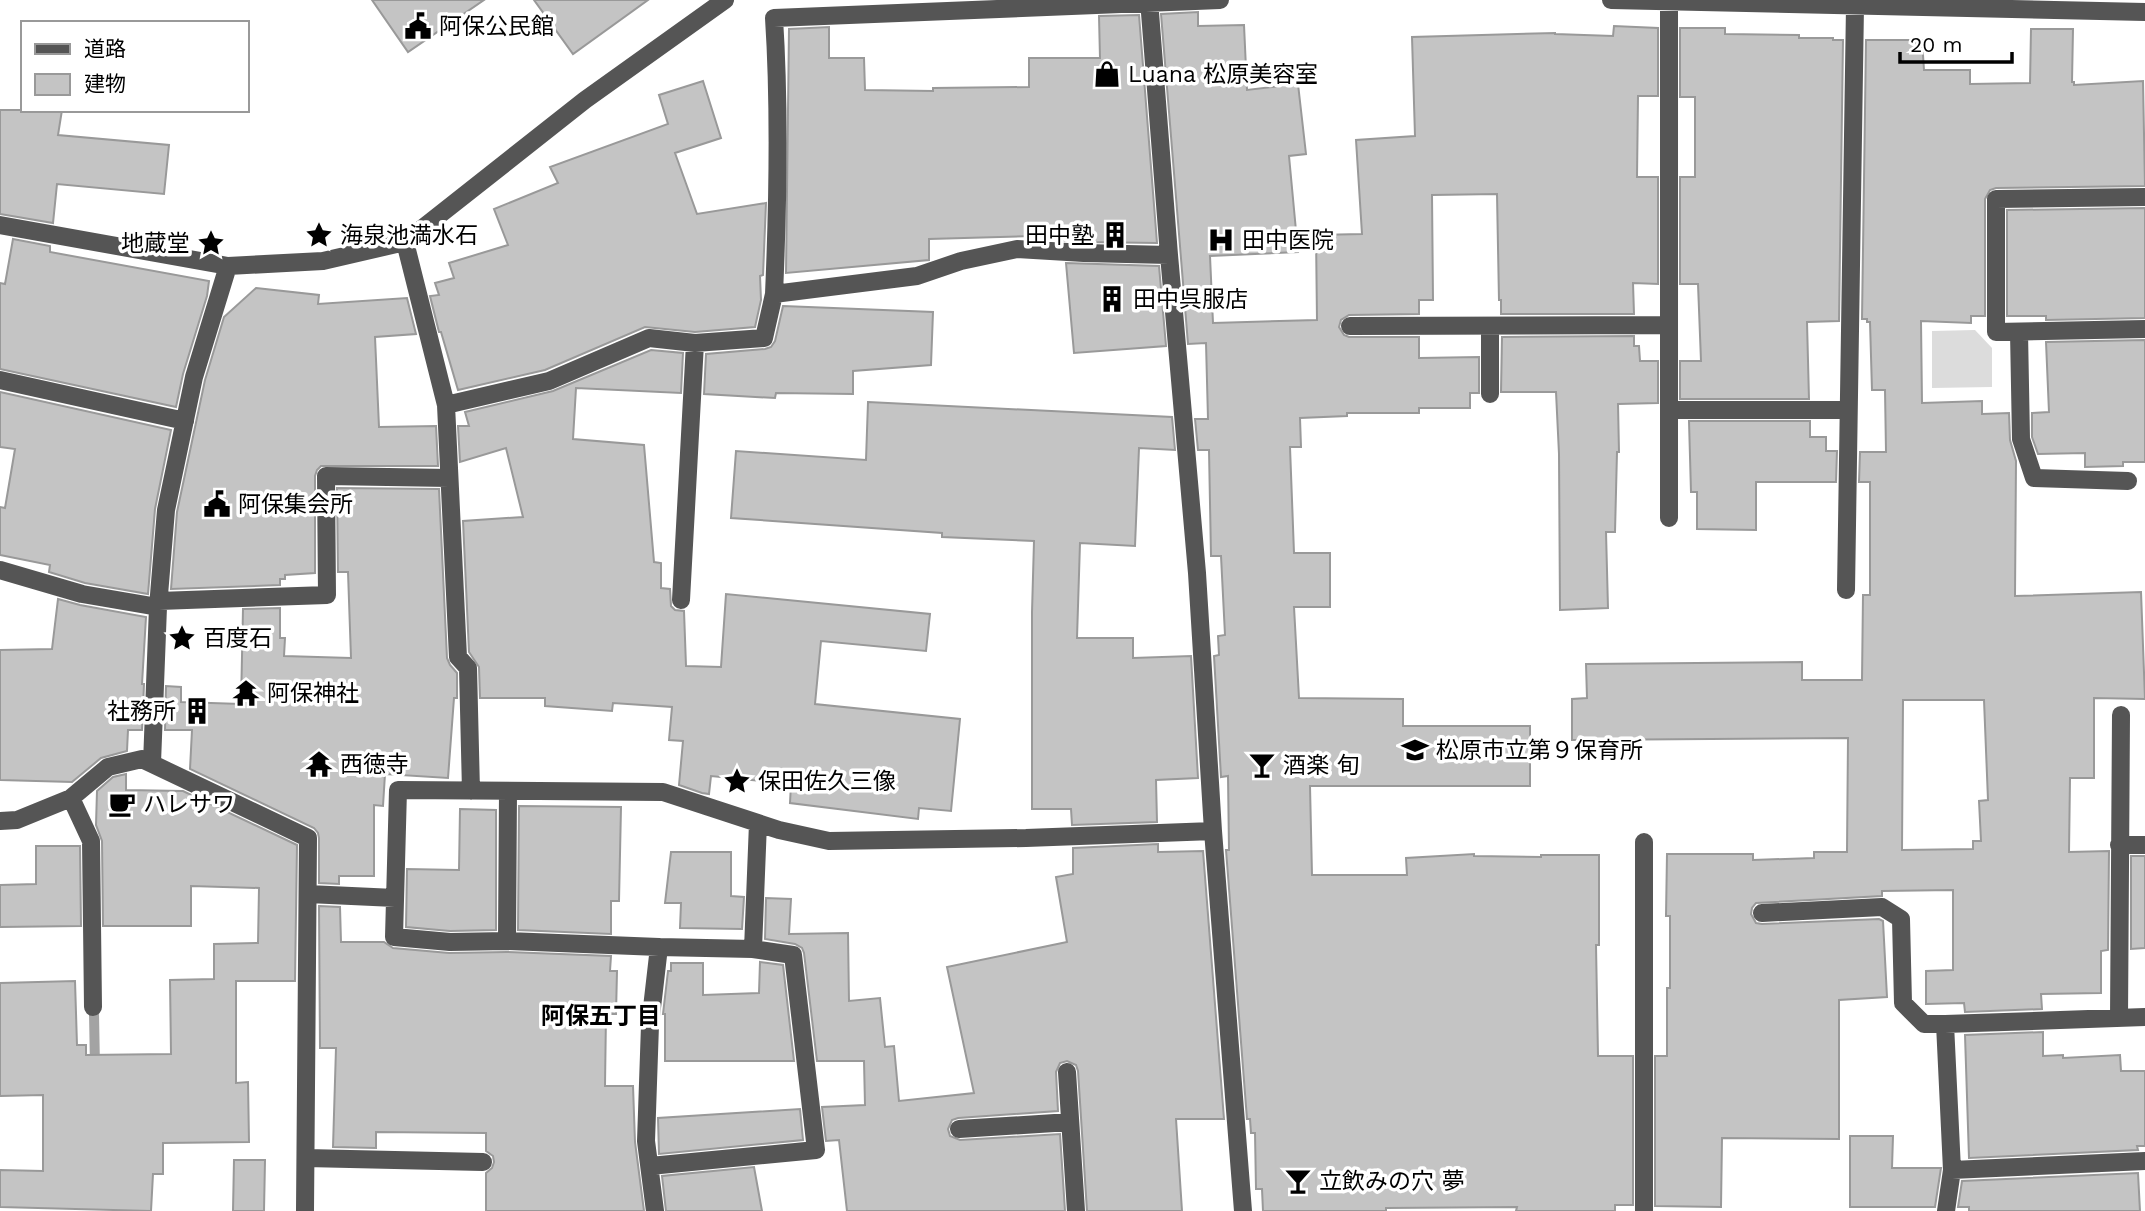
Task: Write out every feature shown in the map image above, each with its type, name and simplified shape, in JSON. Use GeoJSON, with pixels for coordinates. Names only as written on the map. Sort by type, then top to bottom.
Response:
{"type":"FeatureCollection","features":[{"type":"Feature","properties":{"kind":"street"},"geometry":{"type":"LineString","coordinates":[[0,225],[228,267],[323,261],[405,242],[585,100],[725,0]]}},
{"type":"Feature","properties":{"kind":"street"},"geometry":{"type":"LineString","coordinates":[[446,405],[549,381],[649,338],[695,343],[764,338],[774,294],[779,183],[774,18],[1220,0]]}},
{"type":"Feature","properties":{"kind":"street"},"geometry":{"type":"LineString","coordinates":[[1611,0],[1855,6],[2144,8]]}},
{"type":"Feature","properties":{"kind":"street"},"geometry":{"type":"LineString","coordinates":[[1669,1],[1669,518]]}},
{"type":"Feature","properties":{"kind":"street"},"geometry":{"type":"LineString","coordinates":[[1149,2],[1197,573],[1213,831],[1243,1211]]}},
{"type":"Feature","properties":{"kind":"street"},"geometry":{"type":"LineString","coordinates":[[1846,590],[1855,6]]}},
{"type":"Feature","properties":{"kind":"street"},"geometry":{"type":"LineString","coordinates":[[2145,197],[1996,199],[1996,332],[2145,330]]}},
{"type":"Feature","properties":{"kind":"street"},"geometry":{"type":"LineString","coordinates":[[405,242],[446,405],[458,657],[468,668],[471,791]]}},
{"type":"Feature","properties":{"kind":"street"},"geometry":{"type":"LineString","coordinates":[[774,294],[917,276],[961,261],[1017,248],[1169,255]]}},
{"type":"Feature","properties":{"kind":"street"},"geometry":{"type":"LineString","coordinates":[[152,763],[166,510],[194,377],[228,267]]}},
{"type":"Feature","properties":{"kind":"street"},"geometry":{"type":"LineString","coordinates":[[1350,326],[1669,325]]}},
{"type":"Feature","properties":{"kind":"street"},"geometry":{"type":"LineString","coordinates":[[1490,326],[1490,394]]}},
{"type":"Feature","properties":{"kind":"street"},"geometry":{"type":"LineString","coordinates":[[2019,331],[2021,439],[2034,478],[2127,481]]}},
{"type":"Feature","properties":{"kind":"street"},"geometry":{"type":"LineString","coordinates":[[681,600],[695,343]]}},
{"type":"Feature","properties":{"kind":"street"},"geometry":{"type":"LineString","coordinates":[[0,380],[185,421]]}},
{"type":"Feature","properties":{"kind":"street"},"geometry":{"type":"LineString","coordinates":[[1669,410],[1848,410]]}},
{"type":"Feature","properties":{"kind":"street"},"geometry":{"type":"LineString","coordinates":[[0,570],[82,594],[159,604],[327,596],[326,477],[449,478]]}},
{"type":"Feature","properties":{"kind":"street"},"geometry":{"type":"LineString","coordinates":[[2119,1018],[2121,715]]}},
{"type":"Feature","properties":{"kind":"street"},"geometry":{"type":"LineString","coordinates":[[0,821],[17,820],[71,798],[108,767],[142,759],[308,838],[306,1211]]}},
{"type":"Feature","properties":{"kind":"street"},"geometry":{"type":"LineString","coordinates":[[650,1166],[816,1150],[793,955],[753,948],[507,941],[450,942],[394,937],[398,790],[663,792],[779,830],[829,841],[1026,838],[1213,831]]}},
{"type":"Feature","properties":{"kind":"street"},"geometry":{"type":"LineString","coordinates":[[507,941],[508,791]]}},
{"type":"Feature","properties":{"kind":"street"},"geometry":{"type":"LineString","coordinates":[[71,798],[91,841],[93,1007]]}},
{"type":"Feature","properties":{"kind":"street"},"geometry":{"type":"LineString","coordinates":[[753,948],[758,823]]}},
{"type":"Feature","properties":{"kind":"street"},"geometry":{"type":"LineString","coordinates":[[1644,842],[1644,1211]]}},
{"type":"Feature","properties":{"kind":"street"},"geometry":{"type":"LineString","coordinates":[[2119,845],[2145,845]]}},
{"type":"Feature","properties":{"kind":"street"},"geometry":{"type":"LineString","coordinates":[[307,894],[395,898]]}},
{"type":"Feature","properties":{"kind":"street"},"geometry":{"type":"LineString","coordinates":[[1762,913],[1882,907],[1901,919],[1903,1003],[1924,1024],[2145,1017]]}},
{"type":"Feature","properties":{"kind":"street"},"geometry":{"type":"LineString","coordinates":[[655,1211],[646,1141],[650,1025],[659,947]]}},
{"type":"Feature","properties":{"kind":"street"},"geometry":{"type":"LineString","coordinates":[[1945,1024],[1952,1170],[1946,1211]]}},
{"type":"Feature","properties":{"kind":"street"},"geometry":{"type":"LineString","coordinates":[[1067,1072],[1076,1211]]}},
{"type":"Feature","properties":{"kind":"street"},"geometry":{"type":"LineString","coordinates":[[959,1129],[1070,1122]]}},
{"type":"Feature","properties":{"kind":"street"},"geometry":{"type":"LineString","coordinates":[[306,1158],[483,1162]]}},
{"type":"Feature","properties":{"kind":"street"},"geometry":{"type":"LineString","coordinates":[[1952,1170],[2145,1161]]}},
{"type":"Feature","properties":{"kind":"shaded area"},"geometry":{"type":"Polygon","coordinates":[[[1975,330],[1992,348],[1992,387],[1932,388],[1932,331],[1975,330]]]}},
{"type":"Feature","properties":{"kind":"building","name":"阿保公民館"},"geometry":{"type":"Polygon","coordinates":[[[372,0],[484,0],[408,52],[372,0]]]}},
{"type":"Feature","properties":{"kind":"building"},"geometry":{"type":"Polygon","coordinates":[[[534,0],[648,0],[573,54],[534,0]]]}},
{"type":"Feature","properties":{"kind":"building"},"geometry":{"type":"Polygon","coordinates":[[[1198,12],[1198,26],[1244,25],[1247,90],[1298,84],[1306,154],[1289,156],[1298,252],[1210,256],[1213,323],[1317,320],[1316,235],[1362,234],[1356,140],[1415,136],[1412,37],[1555,33],[1613,36],[1614,26],[1658,28],[1658,96],[1638,96],[1637,177],[1658,177],[1658,284],[1633,283],[1634,314],[1501,314],[1497,194],[1432,195],[1433,300],[1419,300],[1419,314],[1349,315],[1341,320],[1339,327],[1344,335],[1349,337],[1419,337],[1419,358],[1479,357],[1479,393],[1470,393],[1470,408],[1419,408],[1419,413],[1347,413],[1347,416],[1300,418],[1301,447],[1290,447],[1294,553],[1330,553],[1330,607],[1294,607],[1299,698],[1403,699],[1403,726],[1530,726],[1530,786],[1310,786],[1312,875],[1407,875],[1406,858],[1474,854],[1541,857],[1599,855],[1599,945],[1596,945],[1598,1056],[1633,1056],[1633,1205],[1615,1205],[1615,1211],[1516,1211],[1517,1207],[1263,1211],[1262,1189],[1256,1189],[1255,1133],[1251,1133],[1250,1119],[1247,1119],[1226,850],[1229,850],[1228,776],[1221,777],[1214,656],[1219,655],[1218,636],[1225,635],[1221,556],[1211,556],[1209,450],[1198,450],[1195,419],[1208,419],[1206,343],[1188,344],[1161,14],[1198,12]]]}},
{"type":"Feature","properties":{"kind":"building"},"geometry":{"type":"Polygon","coordinates":[[[1139,15],[1157,243],[1084,242],[1031,236],[929,239],[929,260],[786,273],[789,29],[829,27],[829,58],[864,58],[865,90],[933,91],[933,88],[1029,87],[1029,58],[1100,58],[1099,16],[1139,15]]]}},
{"type":"Feature","properties":{"kind":"building"},"geometry":{"type":"Polygon","coordinates":[[[1680,28],[1725,28],[1725,34],[1799,35],[1799,38],[1843,40],[1839,321],[1807,322],[1809,399],[1680,399],[1680,361],[1701,361],[1698,284],[1680,284],[1680,177],[1695,177],[1695,97],[1680,97],[1680,28]]]}},
{"type":"Feature","properties":{"kind":"building"},"geometry":{"type":"Polygon","coordinates":[[[2031,29],[2073,29],[2074,85],[2143,81],[2145,186],[1990,190],[1985,199],[1985,316],[1971,316],[1971,323],[1921,321],[1922,403],[1982,401],[1982,414],[2009,413],[2010,440],[2016,461],[2015,596],[2141,592],[2145,699],[2094,698],[2094,778],[2070,778],[2069,852],[2109,851],[2108,950],[2101,951],[2101,993],[2041,994],[2042,1009],[1965,1012],[1964,1003],[1926,1004],[1926,971],[1953,970],[1953,890],[1882,891],[1882,896],[1756,903],[1751,914],[1756,923],[1762,924],[1883,921],[1887,997],[1839,1000],[1839,1139],[1722,1138],[1721,1207],[1655,1206],[1655,1056],[1667,1056],[1667,988],[1670,988],[1670,916],[1666,916],[1667,854],[1753,854],[1753,860],[1814,858],[1814,852],[1847,852],[1848,738],[1572,740],[1572,699],[1587,698],[1586,664],[1802,662],[1802,680],[1862,680],[1863,595],[1870,595],[1870,482],[1859,482],[1860,452],[1886,452],[1885,390],[1872,390],[1870,322],[1862,319],[1866,40],[1922,40],[1924,70],[1970,70],[1970,84],[2030,83],[2031,29]],[[1903,700],[1902,850],[1973,849],[1973,841],[1981,841],[1979,801],[1988,800],[1984,700],[1903,700]]]}},
{"type":"Feature","properties":{"kind":"building"},"geometry":{"type":"Polygon","coordinates":[[[703,81],[721,138],[675,153],[697,214],[766,203],[763,275],[760,276],[761,300],[755,327],[695,332],[645,327],[545,370],[458,390],[430,296],[439,295],[435,283],[454,278],[449,263],[508,245],[494,209],[558,183],[550,167],[668,124],[659,95],[703,81]]]}},
{"type":"Feature","properties":{"kind":"building"},"geometry":{"type":"Polygon","coordinates":[[[0,110],[62,112],[58,135],[169,145],[164,194],[57,184],[53,223],[0,214],[0,110]]]}},
{"type":"Feature","properties":{"kind":"building"},"geometry":{"type":"Polygon","coordinates":[[[2145,208],[2145,318],[2046,320],[2046,316],[2007,316],[2007,210],[2145,208]]]}},
{"type":"Feature","properties":{"kind":"building"},"geometry":{"type":"Polygon","coordinates":[[[13,239],[50,246],[50,252],[209,281],[176,407],[0,369],[0,283],[5,284],[13,239]]]}},
{"type":"Feature","properties":{"kind":"building","name":"田中呉服店"},"geometry":{"type":"Polygon","coordinates":[[[1066,263],[1159,266],[1166,346],[1074,353],[1066,263]]]}},
{"type":"Feature","properties":{"kind":"building"},"geometry":{"type":"Polygon","coordinates":[[[256,288],[319,295],[318,304],[407,298],[416,334],[375,337],[379,427],[436,426],[438,466],[321,466],[315,476],[315,573],[285,575],[285,579],[280,579],[280,585],[171,589],[177,512],[205,380],[224,317],[256,288]]]}},
{"type":"Feature","properties":{"kind":"building"},"geometry":{"type":"Polygon","coordinates":[[[783,306],[933,312],[931,365],[853,371],[853,394],[776,393],[775,398],[704,394],[706,354],[771,347],[775,341],[783,306]]]}},
{"type":"Feature","properties":{"kind":"building"},"geometry":{"type":"Polygon","coordinates":[[[1634,336],[1634,346],[1639,346],[1640,361],[1658,361],[1658,403],[1618,404],[1619,452],[1615,532],[1606,532],[1608,608],[1560,610],[1556,392],[1501,392],[1502,337],[1634,336]]]}},
{"type":"Feature","properties":{"kind":"building"},"geometry":{"type":"Polygon","coordinates":[[[2145,340],[2145,462],[2123,462],[2123,466],[2085,467],[2085,453],[2038,454],[2032,437],[2032,413],[2049,412],[2046,342],[2145,340]]]}},
{"type":"Feature","properties":{"kind":"building"},"geometry":{"type":"Polygon","coordinates":[[[651,350],[683,353],[681,393],[576,388],[573,439],[644,445],[654,562],[661,563],[661,588],[670,589],[671,606],[675,610],[684,611],[686,666],[721,667],[726,594],[930,614],[926,651],[821,641],[815,704],[960,719],[951,811],[919,808],[918,819],[790,803],[791,784],[711,776],[709,794],[702,793],[679,785],[683,741],[669,740],[672,707],[613,703],[612,711],[545,706],[545,698],[480,698],[479,667],[469,652],[463,521],[523,517],[506,448],[460,462],[458,426],[469,426],[465,412],[553,391],[651,350]]]}},
{"type":"Feature","properties":{"kind":"building"},"geometry":{"type":"Polygon","coordinates":[[[0,392],[171,430],[155,509],[148,594],[85,583],[49,572],[50,565],[0,555],[0,507],[5,508],[15,449],[0,447],[0,392]]]}},
{"type":"Feature","properties":{"kind":"building"},"geometry":{"type":"Polygon","coordinates":[[[868,402],[1172,417],[1175,450],[1139,448],[1135,546],[1080,543],[1077,638],[1133,638],[1133,658],[1191,656],[1198,778],[1156,780],[1157,822],[1072,825],[1071,809],[1032,809],[1034,541],[942,537],[942,533],[731,518],[736,451],[866,460],[868,402]]]}},
{"type":"Feature","properties":{"kind":"building"},"geometry":{"type":"Polygon","coordinates":[[[1689,421],[1810,421],[1810,437],[1826,437],[1826,451],[1837,451],[1836,482],[1756,482],[1756,530],[1697,529],[1697,492],[1691,492],[1689,421]]]}},
{"type":"Feature","properties":{"kind":"building"},"geometry":{"type":"Polygon","coordinates":[[[337,488],[439,489],[447,658],[457,673],[457,698],[454,698],[448,778],[385,774],[383,806],[374,805],[374,876],[339,876],[339,884],[319,883],[319,838],[314,828],[190,769],[192,730],[165,730],[166,686],[181,687],[181,702],[241,704],[243,609],[280,608],[280,638],[285,638],[284,656],[351,658],[348,572],[338,572],[337,488]]]}},
{"type":"Feature","properties":{"kind":"building"},"geometry":{"type":"Polygon","coordinates":[[[58,599],[146,617],[142,730],[128,730],[127,751],[101,758],[72,782],[0,780],[0,650],[52,649],[58,599]]]}},
{"type":"Feature","properties":{"kind":"building"},"geometry":{"type":"Polygon","coordinates":[[[126,774],[126,790],[183,791],[297,845],[295,981],[236,981],[236,1083],[248,1082],[249,1142],[163,1143],[163,1174],[153,1174],[151,1211],[0,1207],[0,1170],[43,1171],[43,1095],[0,1096],[0,983],[75,981],[77,1045],[86,1045],[86,1055],[171,1054],[170,980],[214,979],[214,944],[258,943],[259,888],[191,886],[191,926],[103,926],[102,841],[96,825],[97,791],[113,777],[126,774]]]}},
{"type":"Feature","properties":{"kind":"building"},"geometry":{"type":"Polygon","coordinates":[[[519,806],[621,807],[619,901],[611,901],[611,934],[518,930],[519,806]]]}},
{"type":"Feature","properties":{"kind":"building"},"geometry":{"type":"Polygon","coordinates":[[[460,809],[496,810],[496,930],[450,931],[406,927],[407,869],[459,870],[460,809]]]}},
{"type":"Feature","properties":{"kind":"building"},"geometry":{"type":"Polygon","coordinates":[[[1158,844],[1158,852],[1203,851],[1224,1119],[1176,1119],[1182,1211],[1087,1211],[1078,1071],[1076,1065],[1067,1061],[1060,1063],[1056,1072],[1058,1111],[958,1118],[952,1120],[948,1129],[950,1136],[960,1140],[1060,1134],[1065,1211],[847,1211],[839,1140],[826,1141],[822,1107],[865,1105],[864,1061],[817,1061],[804,953],[802,948],[795,944],[765,939],[766,898],[791,899],[789,934],[848,933],[849,1001],[880,998],[885,1047],[894,1046],[899,1101],[974,1093],[947,967],[1067,942],[1056,877],[1073,874],[1073,848],[1158,844]]]}},
{"type":"Feature","properties":{"kind":"building"},"geometry":{"type":"Polygon","coordinates":[[[36,846],[80,846],[81,926],[0,927],[0,885],[36,884],[36,846]]]}},
{"type":"Feature","properties":{"kind":"building"},"geometry":{"type":"Polygon","coordinates":[[[671,852],[731,852],[731,896],[744,897],[742,929],[680,928],[681,903],[665,903],[671,852]]]}},
{"type":"Feature","properties":{"kind":"building"},"geometry":{"type":"Polygon","coordinates":[[[2131,856],[2145,856],[2145,948],[2131,949],[2131,856]]]}},
{"type":"Feature","properties":{"kind":"building"},"geometry":{"type":"Polygon","coordinates":[[[319,906],[340,907],[341,942],[384,942],[393,948],[449,953],[611,956],[610,971],[617,971],[616,1014],[606,1014],[605,1086],[633,1086],[635,1142],[644,1211],[486,1211],[486,1173],[494,1162],[493,1156],[486,1151],[486,1133],[376,1132],[376,1148],[333,1147],[336,1048],[320,1048],[319,906]]]}},
{"type":"Feature","properties":{"kind":"building"},"geometry":{"type":"Polygon","coordinates":[[[760,962],[783,965],[794,1061],[665,1061],[663,1014],[671,963],[703,963],[703,995],[759,993],[760,962]]]}},
{"type":"Feature","properties":{"kind":"building"},"geometry":{"type":"Polygon","coordinates":[[[2043,1032],[2043,1056],[2063,1055],[2063,1058],[2120,1055],[2121,1071],[2145,1071],[2145,1146],[2137,1146],[2138,1150],[1969,1158],[1965,1035],[2043,1032]]]}},
{"type":"Feature","properties":{"kind":"building"},"geometry":{"type":"Polygon","coordinates":[[[800,1109],[803,1140],[659,1154],[658,1118],[800,1109]]]}},
{"type":"Feature","properties":{"kind":"building"},"geometry":{"type":"Polygon","coordinates":[[[1850,1136],[1893,1136],[1892,1168],[1941,1168],[1935,1207],[1850,1207],[1850,1136]]]}},
{"type":"Feature","properties":{"kind":"building"},"geometry":{"type":"Polygon","coordinates":[[[234,1160],[265,1160],[264,1211],[233,1211],[234,1160]]]}},
{"type":"Feature","properties":{"kind":"building"},"geometry":{"type":"Polygon","coordinates":[[[754,1167],[762,1211],[666,1211],[662,1176],[754,1167]]]}},
{"type":"Feature","properties":{"kind":"building"},"geometry":{"type":"Polygon","coordinates":[[[2138,1173],[2140,1211],[1969,1211],[1969,1207],[1958,1207],[1962,1181],[2138,1173]]]}},
{"type":"Feature","properties":{"kind":"waterway"},"geometry":{"type":"LineString","coordinates":[[94,1013],[95,1067]]}},
{"type":"Feature","properties":{"kind":"place","name":"阿保公民館"},"geometry":{"type":"Point","coordinates":[418,26]}},
{"type":"Feature","properties":{"kind":"place","name":"Luana 松原美容室"},"geometry":{"type":"Point","coordinates":[1107,74]}},
{"type":"Feature","properties":{"kind":"place","name":"海泉池満水石"},"geometry":{"type":"Point","coordinates":[319,235]}},
{"type":"Feature","properties":{"kind":"place","name":"田中塾"},"geometry":{"type":"Point","coordinates":[1115,235]}},
{"type":"Feature","properties":{"kind":"place","name":"田中医院"},"geometry":{"type":"Point","coordinates":[1221,240]}},
{"type":"Feature","properties":{"kind":"place","name":"地蔵堂"},"geometry":{"type":"Point","coordinates":[211,243]}},
{"type":"Feature","properties":{"kind":"place","name":"田中呉服店"},"geometry":{"type":"Point","coordinates":[1112,299]}},
{"type":"Feature","properties":{"kind":"place","name":"阿保集会所"},"geometry":{"type":"Point","coordinates":[217,504]}},
{"type":"Feature","properties":{"kind":"place","name":"百度石"},"geometry":{"type":"Point","coordinates":[182,638]}},
{"type":"Feature","properties":{"kind":"place","name":"阿保神社"},"geometry":{"type":"Point","coordinates":[246,693]}},
{"type":"Feature","properties":{"kind":"place","name":"社務所"},"geometry":{"type":"Point","coordinates":[197,711]}},
{"type":"Feature","properties":{"kind":"place","name":"松原市立第９保育所"},"geometry":{"type":"Point","coordinates":[1415,750]}},
{"type":"Feature","properties":{"kind":"place","name":"西徳寺"},"geometry":{"type":"Point","coordinates":[319,764]}},
{"type":"Feature","properties":{"kind":"place","name":"酒楽 旬"},"geometry":{"type":"Point","coordinates":[1262,765]}},
{"type":"Feature","properties":{"kind":"place","name":"保田佐久三像"},"geometry":{"type":"Point","coordinates":[737,781]}},
{"type":"Feature","properties":{"kind":"place","name":"ハレサワ"},"geometry":{"type":"Point","coordinates":[122,804]}},
{"type":"Feature","properties":{"kind":"place","name":"立飲みの穴 夢"},"geometry":{"type":"Point","coordinates":[1298,1181]}},
{"type":"Feature","properties":{"kind":"district","name":"阿保五丁目"},"geometry":{"type":"Point","coordinates":[601,1016]}}]}
